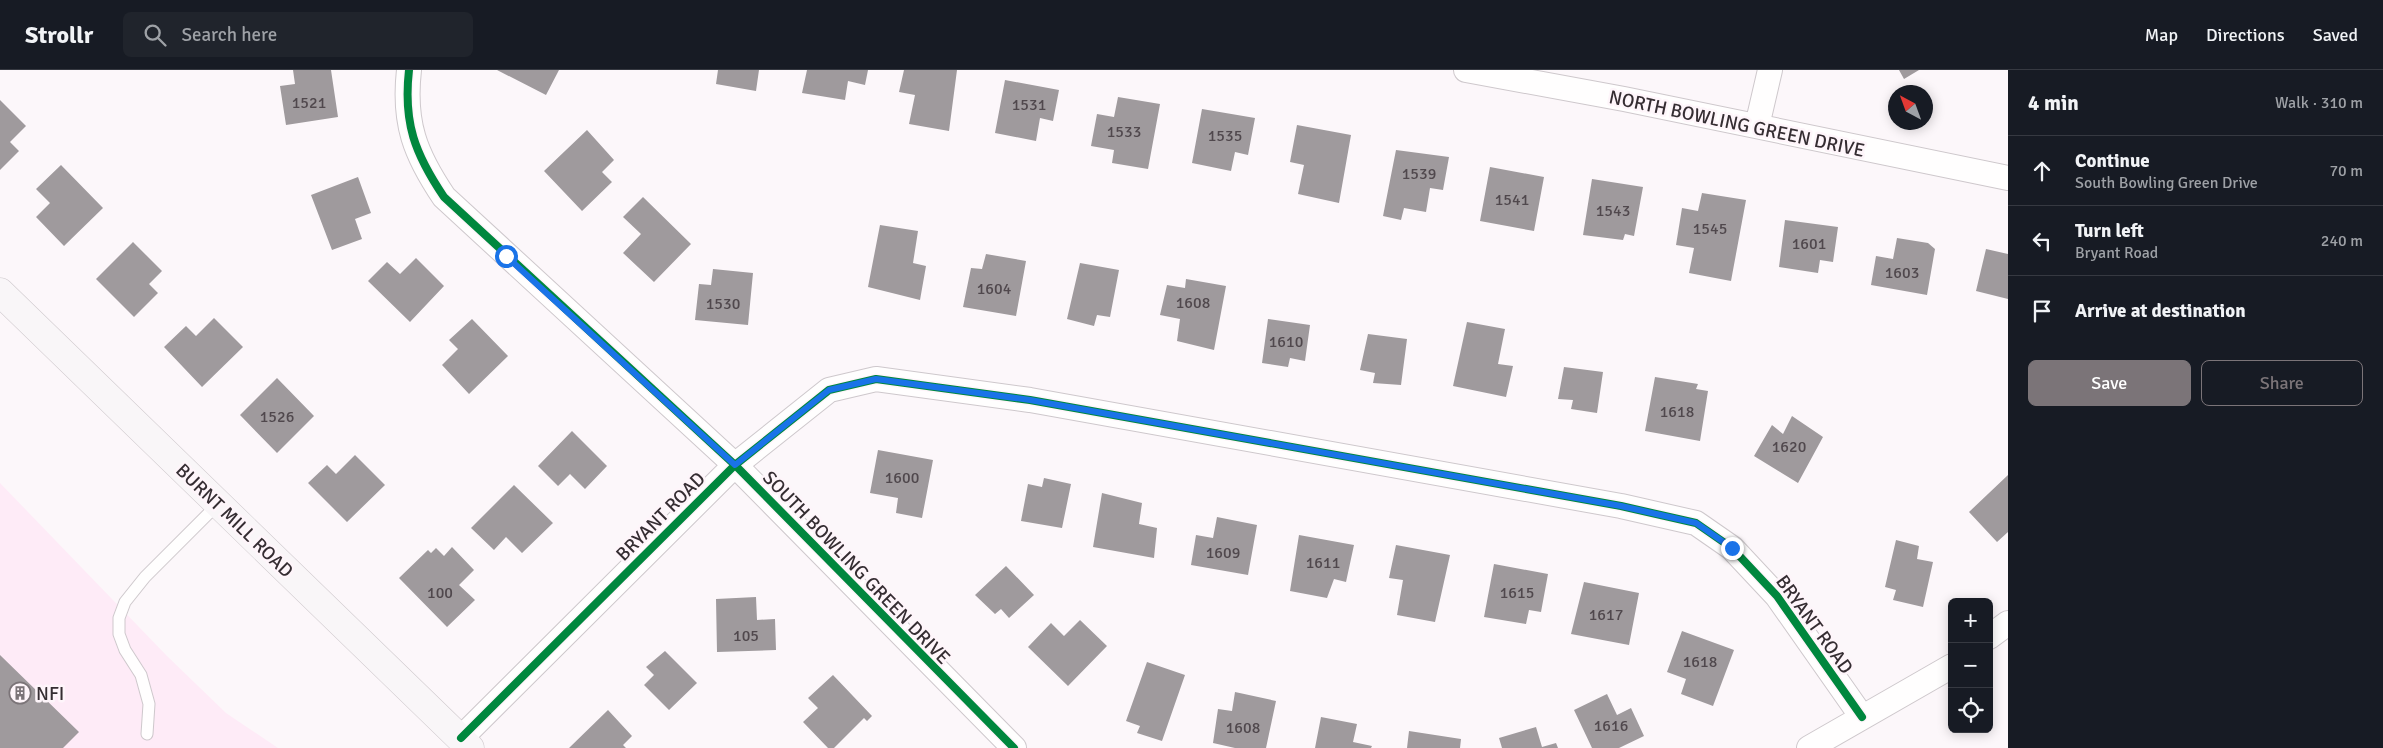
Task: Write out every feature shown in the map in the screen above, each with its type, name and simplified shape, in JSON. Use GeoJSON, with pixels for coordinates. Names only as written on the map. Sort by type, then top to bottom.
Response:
{"type":"FeatureCollection","features":[{"type":"Feature","properties":{"kind":"main road","name":"BURNT MILL ROAD"},"geometry":{"type":"LineString","coordinates":[[0,292],[464,745]]}},
{"type":"Feature","properties":{"kind":"street","name":"SOUTH BOWLING GREEN DRIVE"},"geometry":{"type":"LineString","coordinates":[[409,70],[407,88],[412,136],[427,172],[444,197],[735,465],[1014,748]]}},
{"type":"Feature","properties":{"kind":"street","name":"NORTH BOWLING GREEN DRIVE"},"geometry":{"type":"LineString","coordinates":[[1466,70],[1757,126],[2008,178]]}},
{"type":"Feature","properties":{"kind":"street"},"geometry":{"type":"LineString","coordinates":[[1757,126],[1770,70]]}},
{"type":"Feature","properties":{"kind":"street","name":"BRYANT ROAD"},"geometry":{"type":"LineString","coordinates":[[464,745],[735,465],[829,390],[876,379],[1030,400],[1621,506],[1696,523],[1732,548],[1777,596],[1862,717]]}},
{"type":"Feature","properties":{"kind":"street"},"geometry":{"type":"LineString","coordinates":[[1993,635],[2008,623]]}},
{"type":"Feature","properties":{"kind":"street"},"geometry":{"type":"LineString","coordinates":[[1809,748],[1948,668]]}},
{"type":"Feature","properties":{"kind":"lane"},"geometry":{"type":"LineString","coordinates":[[146,734],[149,704],[141,675],[124,650],[119,634],[119,618],[125,602],[145,577],[218,504]]}},
{"type":"Feature","properties":{"kind":"shaded area"},"geometry":{"type":"Polygon","coordinates":[[[0,483],[167,656],[226,713],[278,748],[0,748],[0,483]]]}},
{"type":"Feature","properties":{"kind":"building"},"geometry":{"type":"Polygon","coordinates":[[[293,70],[331,70],[338,117],[286,125],[280,86],[295,84],[293,70]]]}},
{"type":"Feature","properties":{"kind":"building"},"geometry":{"type":"Polygon","coordinates":[[[497,70],[559,70],[546,95],[497,70]]]}},
{"type":"Feature","properties":{"kind":"building"},"geometry":{"type":"Polygon","coordinates":[[[718,70],[759,70],[756,91],[716,84],[718,70]]]}},
{"type":"Feature","properties":{"kind":"building"},"geometry":{"type":"Polygon","coordinates":[[[807,70],[868,70],[865,85],[848,81],[845,100],[802,93],[807,70]]]}},
{"type":"Feature","properties":{"kind":"building"},"geometry":{"type":"Polygon","coordinates":[[[904,70],[957,70],[949,131],[909,124],[915,95],[899,92],[904,70]]]}},
{"type":"Feature","properties":{"kind":"building"},"geometry":{"type":"Polygon","coordinates":[[[1899,70],[1919,70],[1904,79],[1899,70]]]}},
{"type":"Feature","properties":{"kind":"building"},"geometry":{"type":"Polygon","coordinates":[[[1005,80],[1059,90],[1053,121],[1040,118],[1036,141],[995,133],[1005,80]]]}},
{"type":"Feature","properties":{"kind":"building"},"geometry":{"type":"Polygon","coordinates":[[[1118,97],[1160,104],[1148,169],[1112,163],[1114,150],[1091,146],[1097,114],[1114,117],[1118,97]]]}},
{"type":"Feature","properties":{"kind":"building"},"geometry":{"type":"Polygon","coordinates":[[[0,100],[26,126],[10,142],[19,151],[0,170],[0,100]]]}},
{"type":"Feature","properties":{"kind":"building"},"geometry":{"type":"Polygon","coordinates":[[[1202,109],[1255,118],[1248,155],[1235,152],[1231,171],[1192,163],[1202,109]]]}},
{"type":"Feature","properties":{"kind":"building"},"geometry":{"type":"Polygon","coordinates":[[[1297,125],[1351,135],[1339,203],[1298,194],[1304,165],[1290,162],[1297,125]]]}},
{"type":"Feature","properties":{"kind":"building"},"geometry":{"type":"Polygon","coordinates":[[[587,130],[614,160],[602,172],[612,182],[582,211],[544,171],[587,130]]]}},
{"type":"Feature","properties":{"kind":"building"},"geometry":{"type":"Polygon","coordinates":[[[1396,150],[1449,157],[1443,190],[1430,188],[1426,212],[1404,208],[1401,220],[1383,216],[1396,150]]]}},
{"type":"Feature","properties":{"kind":"building"},"geometry":{"type":"Polygon","coordinates":[[[61,165],[103,208],[64,246],[36,217],[50,203],[36,189],[61,165]]]}},
{"type":"Feature","properties":{"kind":"building"},"geometry":{"type":"Polygon","coordinates":[[[1490,167],[1544,177],[1534,231],[1480,221],[1490,167]]]}},
{"type":"Feature","properties":{"kind":"building"},"geometry":{"type":"Polygon","coordinates":[[[358,177],[371,213],[355,219],[362,239],[332,250],[311,195],[358,177]]]}},
{"type":"Feature","properties":{"kind":"building"},"geometry":{"type":"Polygon","coordinates":[[[1592,179],[1643,187],[1634,236],[1625,234],[1623,240],[1583,235],[1592,179]]]}},
{"type":"Feature","properties":{"kind":"building"},"geometry":{"type":"Polygon","coordinates":[[[1702,193],[1746,200],[1731,281],[1689,273],[1694,248],[1676,245],[1682,208],[1698,211],[1702,193]]]}},
{"type":"Feature","properties":{"kind":"building"},"geometry":{"type":"Polygon","coordinates":[[[643,197],[691,244],[654,282],[623,253],[641,234],[623,217],[643,197]]]}},
{"type":"Feature","properties":{"kind":"building"},"geometry":{"type":"Polygon","coordinates":[[[1785,220],[1838,227],[1833,262],[1820,260],[1818,273],[1779,267],[1785,220]]]}},
{"type":"Feature","properties":{"kind":"building"},"geometry":{"type":"Polygon","coordinates":[[[880,225],[918,231],[913,263],[926,266],[920,300],[868,287],[880,225]]]}},
{"type":"Feature","properties":{"kind":"building"},"geometry":{"type":"Polygon","coordinates":[[[1897,238],[1928,243],[1935,249],[1927,295],[1871,285],[1876,256],[1893,259],[1897,238]]]}},
{"type":"Feature","properties":{"kind":"building"},"geometry":{"type":"Polygon","coordinates":[[[133,242],[162,271],[149,284],[158,293],[134,317],[96,279],[133,242]]]}},
{"type":"Feature","properties":{"kind":"building"},"geometry":{"type":"Polygon","coordinates":[[[1986,249],[2008,254],[2008,299],[1976,291],[1986,249]]]}},
{"type":"Feature","properties":{"kind":"building"},"geometry":{"type":"Polygon","coordinates":[[[986,254],[1026,261],[1016,316],[963,307],[971,268],[982,269],[986,254]]]}},
{"type":"Feature","properties":{"kind":"building"},"geometry":{"type":"Polygon","coordinates":[[[416,258],[444,286],[410,322],[368,281],[387,262],[400,274],[416,258]]]}},
{"type":"Feature","properties":{"kind":"building"},"geometry":{"type":"Polygon","coordinates":[[[1080,263],[1119,270],[1110,317],[1097,315],[1094,326],[1067,319],[1080,263]]]}},
{"type":"Feature","properties":{"kind":"building"},"geometry":{"type":"Polygon","coordinates":[[[713,269],[753,273],[748,325],[695,320],[699,284],[711,285],[713,269]]]}},
{"type":"Feature","properties":{"kind":"building"},"geometry":{"type":"Polygon","coordinates":[[[1186,279],[1226,286],[1214,350],[1177,341],[1180,319],[1160,315],[1167,285],[1185,288],[1186,279]]]}},
{"type":"Feature","properties":{"kind":"building"},"geometry":{"type":"Polygon","coordinates":[[[214,318],[243,347],[202,387],[164,347],[186,326],[196,336],[214,318]]]}},
{"type":"Feature","properties":{"kind":"building"},"geometry":{"type":"Polygon","coordinates":[[[472,319],[508,356],[469,394],[442,365],[458,349],[449,340],[472,319]]]}},
{"type":"Feature","properties":{"kind":"building"},"geometry":{"type":"Polygon","coordinates":[[[1268,319],[1310,325],[1305,361],[1290,358],[1288,367],[1262,363],[1268,319]]]}},
{"type":"Feature","properties":{"kind":"building"},"geometry":{"type":"Polygon","coordinates":[[[1467,322],[1505,329],[1498,364],[1513,366],[1506,397],[1453,386],[1467,322]]]}},
{"type":"Feature","properties":{"kind":"building"},"geometry":{"type":"Polygon","coordinates":[[[1368,334],[1407,339],[1401,385],[1373,383],[1375,373],[1360,370],[1368,334]]]}},
{"type":"Feature","properties":{"kind":"building"},"geometry":{"type":"Polygon","coordinates":[[[1564,367],[1603,372],[1597,413],[1571,409],[1573,400],[1558,399],[1564,367]]]}},
{"type":"Feature","properties":{"kind":"building"},"geometry":{"type":"Polygon","coordinates":[[[1655,377],[1698,384],[1696,389],[1708,391],[1700,441],[1645,431],[1655,377]]]}},
{"type":"Feature","properties":{"kind":"building"},"geometry":{"type":"Polygon","coordinates":[[[277,378],[314,416],[277,453],[240,415],[277,378]]]}},
{"type":"Feature","properties":{"kind":"building"},"geometry":{"type":"Polygon","coordinates":[[[1792,416],[1823,437],[1798,483],[1754,456],[1772,425],[1783,434],[1792,416]]]}},
{"type":"Feature","properties":{"kind":"building"},"geometry":{"type":"Polygon","coordinates":[[[572,431],[607,466],[585,489],[570,474],[558,486],[538,466],[572,431]]]}},
{"type":"Feature","properties":{"kind":"building"},"geometry":{"type":"Polygon","coordinates":[[[878,450],[933,460],[922,518],[896,513],[898,498],[870,493],[878,450]]]}},
{"type":"Feature","properties":{"kind":"building"},"geometry":{"type":"Polygon","coordinates":[[[355,455],[385,485],[347,522],[308,483],[327,465],[336,474],[355,455]]]}},
{"type":"Feature","properties":{"kind":"building"},"geometry":{"type":"Polygon","coordinates":[[[2008,475],[2008,532],[1997,542],[1969,512],[2008,475]]]}},
{"type":"Feature","properties":{"kind":"building"},"geometry":{"type":"Polygon","coordinates":[[[1044,478],[1071,484],[1062,528],[1021,521],[1028,484],[1042,487],[1044,478]]]}},
{"type":"Feature","properties":{"kind":"building"},"geometry":{"type":"Polygon","coordinates":[[[514,485],[553,523],[522,553],[506,537],[494,550],[471,528],[514,485]]]}},
{"type":"Feature","properties":{"kind":"building"},"geometry":{"type":"Polygon","coordinates":[[[1102,493],[1142,503],[1139,524],[1157,528],[1154,558],[1093,547],[1102,493]]]}},
{"type":"Feature","properties":{"kind":"building"},"geometry":{"type":"Polygon","coordinates":[[[1217,517],[1257,525],[1248,575],[1191,565],[1196,535],[1213,538],[1217,517]]]}},
{"type":"Feature","properties":{"kind":"building"},"geometry":{"type":"Polygon","coordinates":[[[1299,535],[1354,545],[1346,582],[1334,579],[1327,598],[1290,591],[1299,535]]]}},
{"type":"Feature","properties":{"kind":"building"},"geometry":{"type":"Polygon","coordinates":[[[1896,540],[1919,546],[1917,559],[1933,562],[1923,607],[1893,600],[1896,590],[1885,587],[1896,540]]]}},
{"type":"Feature","properties":{"kind":"building"},"geometry":{"type":"Polygon","coordinates":[[[1396,545],[1450,555],[1435,622],[1397,615],[1403,580],[1389,578],[1396,545]]]}},
{"type":"Feature","properties":{"kind":"building"},"geometry":{"type":"Polygon","coordinates":[[[452,547],[474,570],[459,585],[475,600],[447,627],[399,578],[428,550],[431,553],[436,548],[444,556],[452,547]]]}},
{"type":"Feature","properties":{"kind":"building"},"geometry":{"type":"Polygon","coordinates":[[[1494,564],[1548,574],[1541,612],[1529,610],[1526,624],[1484,617],[1494,564]]]}},
{"type":"Feature","properties":{"kind":"building"},"geometry":{"type":"Polygon","coordinates":[[[1006,566],[1034,595],[1009,618],[1001,609],[995,614],[975,595],[1006,566]]]}},
{"type":"Feature","properties":{"kind":"building"},"geometry":{"type":"Polygon","coordinates":[[[1584,582],[1639,593],[1629,645],[1571,634],[1584,582]]]}},
{"type":"Feature","properties":{"kind":"building"},"geometry":{"type":"Polygon","coordinates":[[[756,597],[757,620],[775,619],[776,650],[717,652],[716,599],[756,597]]]}},
{"type":"Feature","properties":{"kind":"building"},"geometry":{"type":"Polygon","coordinates":[[[1080,620],[1107,646],[1068,686],[1028,647],[1051,623],[1064,636],[1080,620]]]}},
{"type":"Feature","properties":{"kind":"building"},"geometry":{"type":"Polygon","coordinates":[[[1682,631],[1734,650],[1713,706],[1681,694],[1686,679],[1667,672],[1682,631]]]}},
{"type":"Feature","properties":{"kind":"building"},"geometry":{"type":"Polygon","coordinates":[[[665,651],[697,683],[669,710],[644,685],[654,675],[646,667],[665,651]]]}},
{"type":"Feature","properties":{"kind":"building","name":"NFI"},"geometry":{"type":"Polygon","coordinates":[[[0,655],[79,732],[63,748],[0,748],[0,655]]]}},
{"type":"Feature","properties":{"kind":"building"},"geometry":{"type":"Polygon","coordinates":[[[1147,662],[1185,675],[1162,741],[1137,733],[1140,726],[1126,721],[1147,662]]]}},
{"type":"Feature","properties":{"kind":"building"},"geometry":{"type":"Polygon","coordinates":[[[833,675],[872,716],[867,721],[864,718],[834,748],[828,748],[803,722],[818,708],[808,698],[833,675]]]}},
{"type":"Feature","properties":{"kind":"building"},"geometry":{"type":"Polygon","coordinates":[[[1235,692],[1276,701],[1266,748],[1235,748],[1213,743],[1218,709],[1232,711],[1235,692]]]}},
{"type":"Feature","properties":{"kind":"building"},"geometry":{"type":"Polygon","coordinates":[[[1607,694],[1617,715],[1631,708],[1644,736],[1619,748],[1592,748],[1574,710],[1607,694]]]}},
{"type":"Feature","properties":{"kind":"building"},"geometry":{"type":"Polygon","coordinates":[[[608,710],[632,736],[623,745],[626,748],[569,748],[608,710]]]}},
{"type":"Feature","properties":{"kind":"building"},"geometry":{"type":"Polygon","coordinates":[[[1321,717],[1357,724],[1353,742],[1372,746],[1371,748],[1315,748],[1321,717]]]}},
{"type":"Feature","properties":{"kind":"building"},"geometry":{"type":"Polygon","coordinates":[[[1536,727],[1542,747],[1556,743],[1558,748],[1502,748],[1499,738],[1536,727]]]}},
{"type":"Feature","properties":{"kind":"building"},"geometry":{"type":"Polygon","coordinates":[[[1409,731],[1461,739],[1460,748],[1407,748],[1409,731]]]}},
{"type":"Feature","properties":{"kind":"cycle path"},"geometry":{"type":"LineString","coordinates":[[409,70],[408,106],[413,137],[425,166],[444,197],[735,465],[1014,748]]}},
{"type":"Feature","properties":{"kind":"cycle path"},"geometry":{"type":"LineString","coordinates":[[461,738],[735,465],[829,390],[876,379],[1030,400],[1621,506],[1696,523],[1732,548],[1777,596],[1862,717]]}},
{"type":"Feature","properties":{"kind":"place","name":"NFI"},"geometry":{"type":"Point","coordinates":[20,693]}},
{"type":"Feature","properties":{"kind":"route"},"geometry":{"type":"LineString","coordinates":[[506,256],[735,465],[829,390],[876,379],[1030,400],[1621,506],[1696,523],[1732,548]]}}]}
